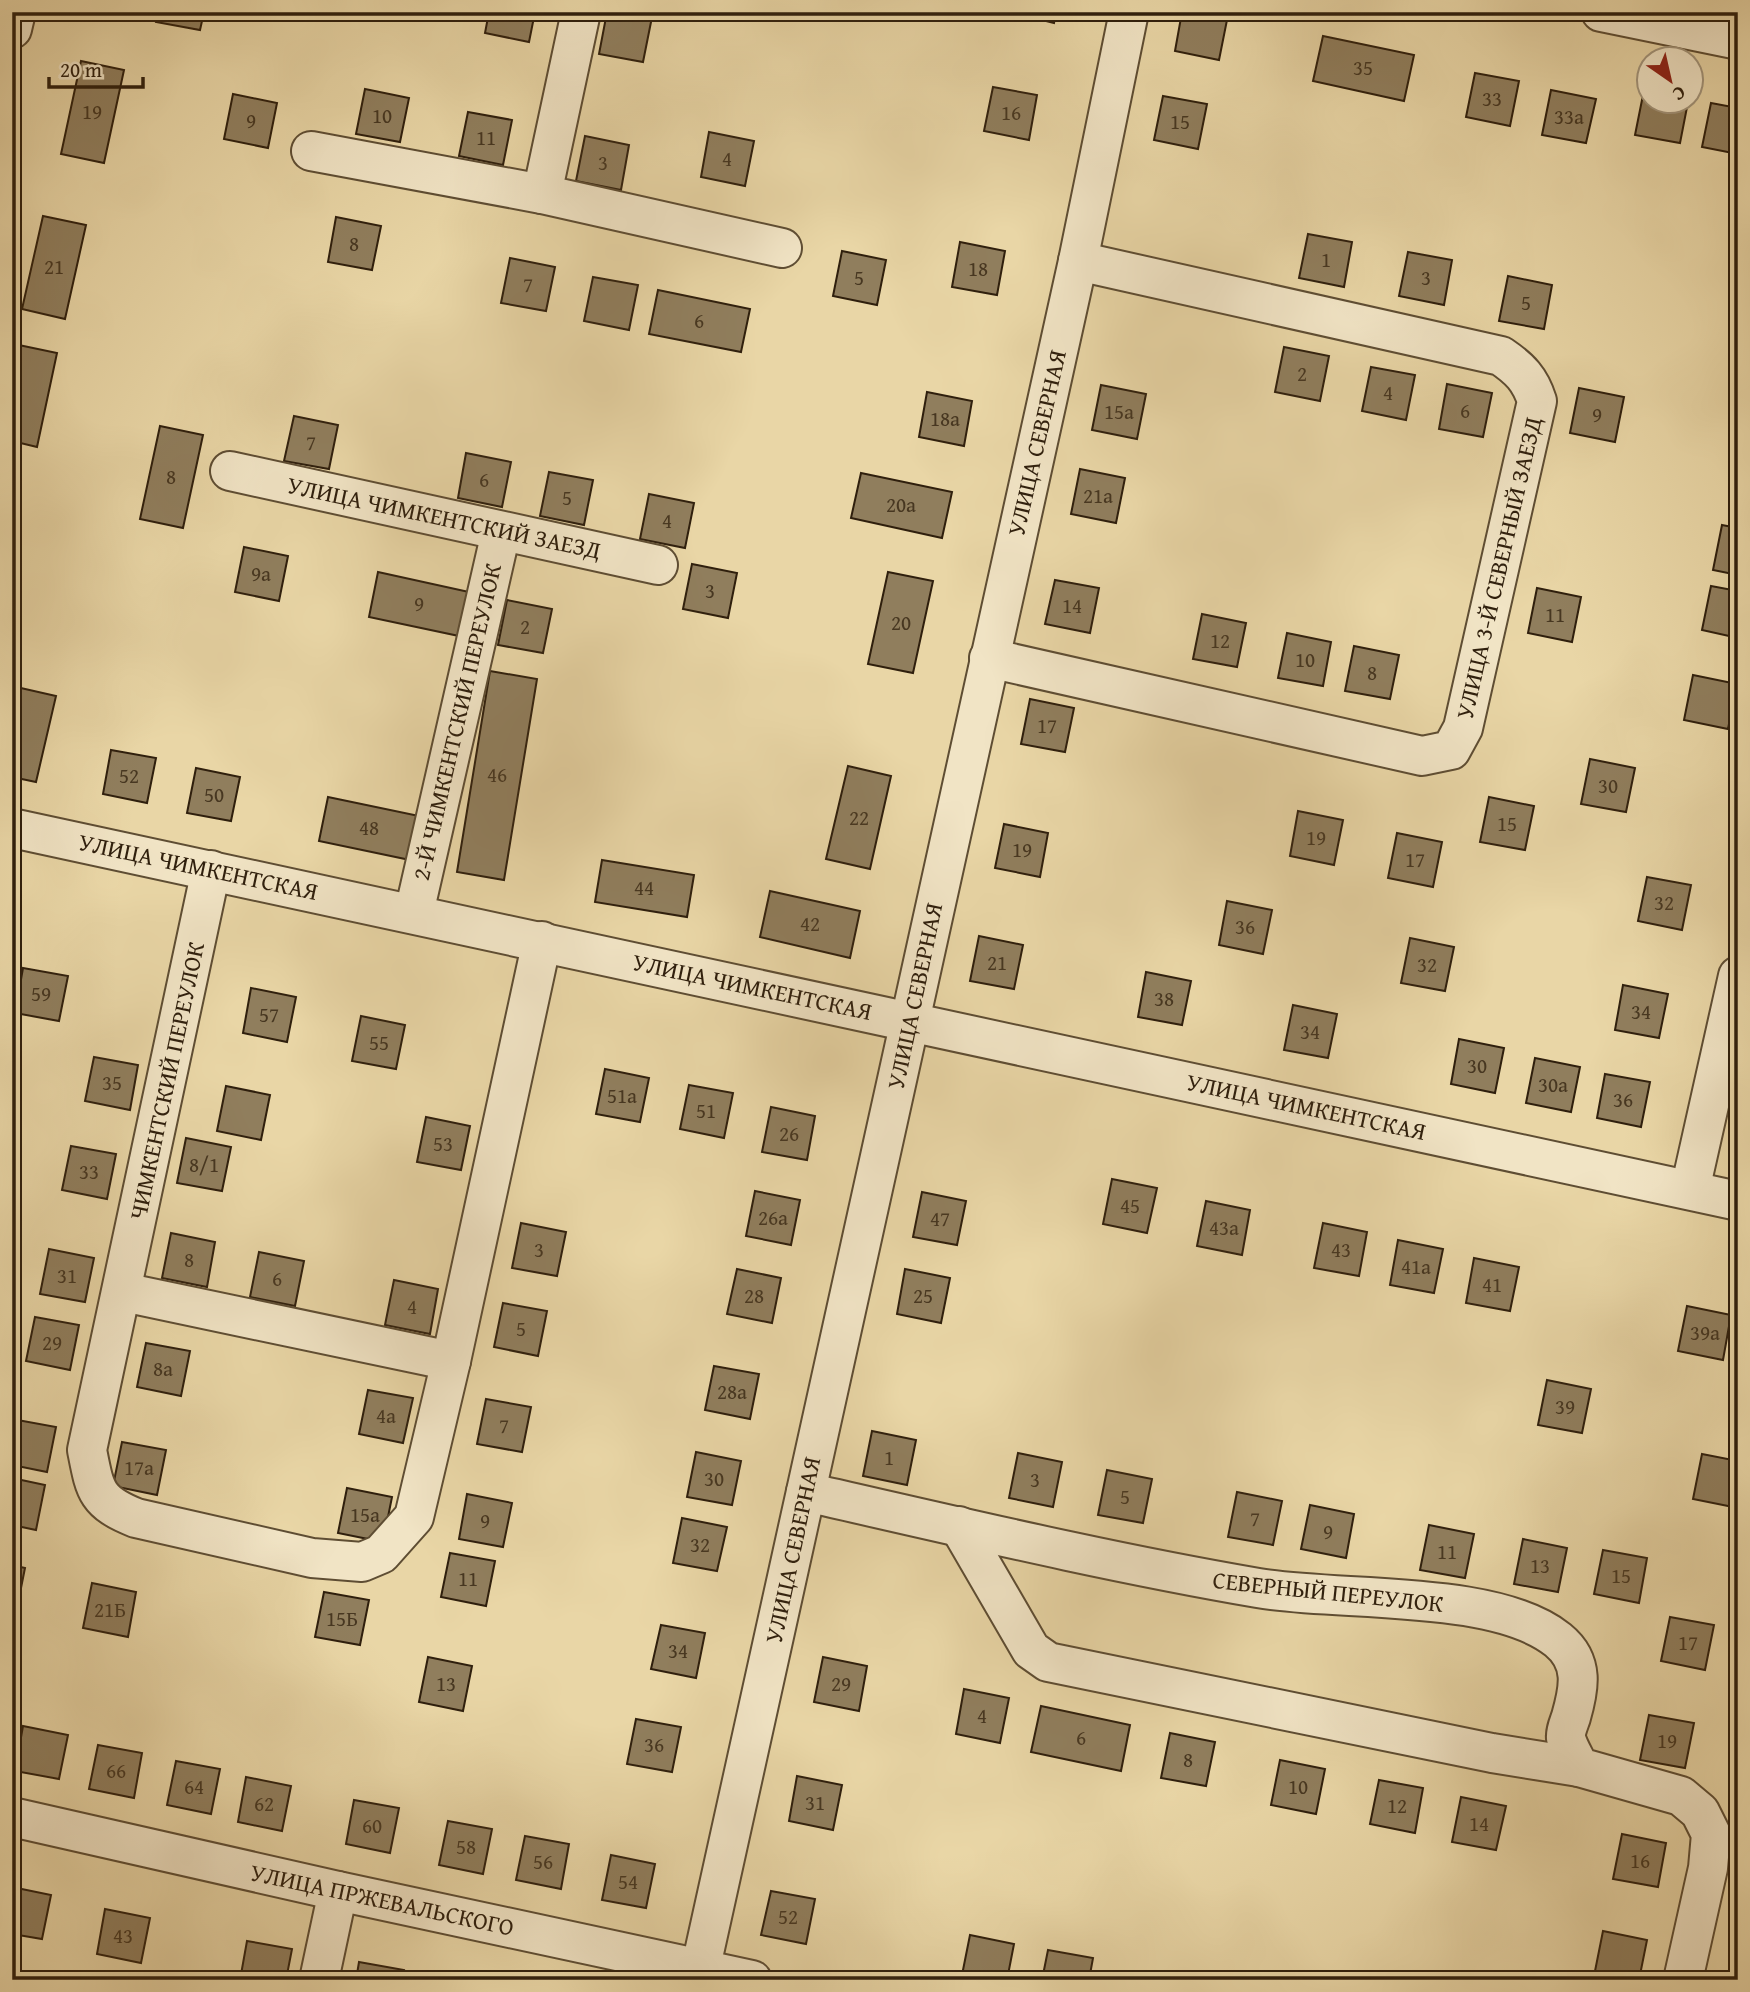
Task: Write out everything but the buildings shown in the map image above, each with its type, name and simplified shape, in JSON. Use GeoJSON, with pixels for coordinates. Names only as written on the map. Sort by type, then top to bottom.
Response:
{"type":"FeatureCollection","features":[{"type":"Feature","properties":{"kind":"street"},"geometry":{"type":"LineString","coordinates":[[12,29],[16,12]]}},
{"type":"Feature","properties":{"kind":"street"},"geometry":{"type":"LineString","coordinates":[[542,194],[581,12]]}},
{"type":"Feature","properties":{"kind":"street","name":"УЛИЦА СЕВЕРНАЯ"},"geometry":{"type":"LineString","coordinates":[[700,1974],[1078,261],[1129,12]]}},
{"type":"Feature","properties":{"kind":"street"},"geometry":{"type":"LineString","coordinates":[[1601,12],[1738,40]]}},
{"type":"Feature","properties":{"kind":"street"},"geometry":{"type":"LineString","coordinates":[[311,151],[542,194],[782,248]]}},
{"type":"Feature","properties":{"kind":"street","name":"УЛИЦА 3-Й СЕВЕРНЫЙ ЗАЕЗД"},"geometry":{"type":"LineString","coordinates":[[989,658],[1422,756],[1451,750],[1463,728],[1531,429],[1537,401],[1531,382],[1501,356],[1078,261]]}},
{"type":"Feature","properties":{"kind":"street","name":"УЛИЦА ЧИМКЕНТСКИЙ ЗАЕЗД"},"geometry":{"type":"LineString","coordinates":[[230,471],[657,565]]}},
{"type":"Feature","properties":{"kind":"street","name":"2-Й ЧИМКЕНТСКИЙ ПЕРЕУЛОК"},"geometry":{"type":"LineString","coordinates":[[414,913],[501,531]]}},
{"type":"Feature","properties":{"kind":"street","name":"УЛИЦА ЧИМКЕНТСКАЯ"},"geometry":{"type":"LineString","coordinates":[[12,828],[1738,1201]]}},
{"type":"Feature","properties":{"kind":"street","name":"ЧИМКЕНТСКИЙ ПЕРЕУЛОК"},"geometry":{"type":"LineString","coordinates":[[212,870],[124,1292],[87,1450],[99,1493],[110,1508],[136,1518],[312,1558],[362,1562],[381,1554],[414,1517],[451,1361],[542,941]]}},
{"type":"Feature","properties":{"kind":"street"},"geometry":{"type":"LineString","coordinates":[[1690,1191],[1738,976]]}},
{"type":"Feature","properties":{"kind":"street"},"geometry":{"type":"LineString","coordinates":[[124,1292],[451,1361]]}},
{"type":"Feature","properties":{"kind":"street","name":"СЕВЕРНЫЙ ПЕРЕУЛОК"},"geometry":{"type":"LineString","coordinates":[[806,1492],[1109,1560],[1261,1589],[1425,1601],[1527,1622],[1559,1641],[1573,1660],[1581,1686],[1566,1736],[1579,1767]]}},
{"type":"Feature","properties":{"kind":"street"},"geometry":{"type":"LineString","coordinates":[[959,1526],[1031,1650],[1048,1662],[1492,1753],[1579,1767],[1681,1796],[1700,1812],[1711,1834],[1708,1868],[1683,1980]]}},
{"type":"Feature","properties":{"kind":"street","name":"УЛИЦА ПРЖЕВАЛЬСКОГО"},"geometry":{"type":"LineString","coordinates":[[12,1817],[700,1974],[752,1980]]}},
{"type":"Feature","properties":{"kind":"street"},"geometry":{"type":"LineString","coordinates":[[318,1980],[338,1891]]}}]}
